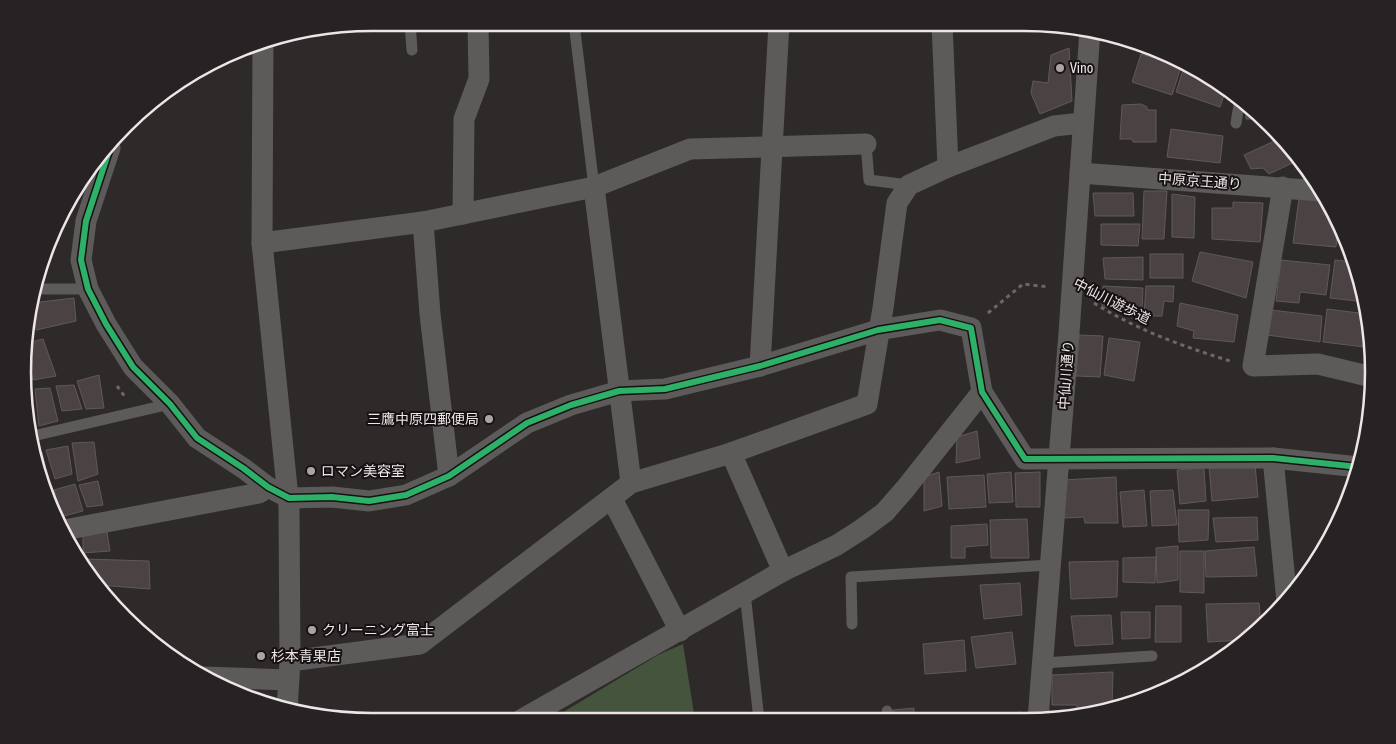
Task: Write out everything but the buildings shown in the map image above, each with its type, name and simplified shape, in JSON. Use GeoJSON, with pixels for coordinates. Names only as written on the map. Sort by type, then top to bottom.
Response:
{"type":"FeatureCollection","features":[{"type":"Feature","properties":{"kind":"street"},"geometry":{"type":"LineString","coordinates":[[462,214],[464,119],[480,79],[478,31]]}},
{"type":"Feature","properties":{"kind":"street"},"geometry":{"type":"LineString","coordinates":[[760,366],[779,31]]}},
{"type":"Feature","properties":{"kind":"street"},"geometry":{"type":"LineString","coordinates":[[942,31],[948,167]]}},
{"type":"Feature","properties":{"kind":"street","name":"中仙川通り"},"geometry":{"type":"LineString","coordinates":[[1039,712],[1089,38]]}},
{"type":"Feature","properties":{"kind":"street"},"geometry":{"type":"LineString","coordinates":[[263,49],[262,243],[289,498],[287,702]]}},
{"type":"Feature","properties":{"kind":"street"},"geometry":{"type":"LineString","coordinates":[[218,676],[288,671],[420,644],[631,483],[731,453],[866,404],[878,330],[884,308],[897,203],[909,186],[948,167],[1054,126],[1082,123]]}},
{"type":"Feature","properties":{"kind":"street"},"geometry":{"type":"LineString","coordinates":[[262,243],[423,222],[594,187],[690,148],[866,144]]}},
{"type":"Feature","properties":{"kind":"street"},"geometry":{"type":"LineString","coordinates":[[106,160],[86,221],[81,260],[88,288],[106,324],[133,367],[170,404],[197,438],[243,468],[268,488],[289,498],[332,497],[369,501],[406,495],[449,476],[526,423],[571,405],[619,391],[665,389],[760,366],[878,330],[940,320],[971,328],[982,392],[1026,459],[1273,458],[1351,466]]}},
{"type":"Feature","properties":{"kind":"street","name":"中原京王通り"},"geometry":{"type":"LineString","coordinates":[[1080,173],[1311,189]]}},
{"type":"Feature","properties":{"kind":"street"},"geometry":{"type":"LineString","coordinates":[[594,187],[631,483]]}},
{"type":"Feature","properties":{"kind":"street"},"geometry":{"type":"LineString","coordinates":[[1283,187],[1253,366],[1318,364],[1365,375]]}},
{"type":"Feature","properties":{"kind":"street"},"geometry":{"type":"LineString","coordinates":[[423,222],[430,314],[449,476]]}},
{"type":"Feature","properties":{"kind":"street"},"geometry":{"type":"LineString","coordinates":[[534,713],[783,571],[837,545],[885,512],[982,392]]}},
{"type":"Feature","properties":{"kind":"street"},"geometry":{"type":"LineString","coordinates":[[731,453],[783,571]]}},
{"type":"Feature","properties":{"kind":"street"},"geometry":{"type":"LineString","coordinates":[[1273,458],[1286,590]]}},
{"type":"Feature","properties":{"kind":"street"},"geometry":{"type":"LineString","coordinates":[[69,529],[259,493],[268,488]]}},
{"type":"Feature","properties":{"kind":"street"},"geometry":{"type":"LineString","coordinates":[[612,499],[680,631]]}},
{"type":"Feature","properties":{"kind":"lane"},"geometry":{"type":"LineString","coordinates":[[411,31],[412,50]]}},
{"type":"Feature","properties":{"kind":"lane"},"geometry":{"type":"LineString","coordinates":[[575,31],[594,187]]}},
{"type":"Feature","properties":{"kind":"lane"},"geometry":{"type":"LineString","coordinates":[[1236,123],[1239,108]]}},
{"type":"Feature","properties":{"kind":"lane"},"geometry":{"type":"LineString","coordinates":[[866,144],[869,180],[909,186]]}},
{"type":"Feature","properties":{"kind":"lane"},"geometry":{"type":"LineString","coordinates":[[42,289],[88,288]]}},
{"type":"Feature","properties":{"kind":"lane"},"geometry":{"type":"LineString","coordinates":[[37,435],[170,404]]}},
{"type":"Feature","properties":{"kind":"lane"},"geometry":{"type":"LineString","coordinates":[[852,624],[851,577],[1050,565]]}},
{"type":"Feature","properties":{"kind":"lane"},"geometry":{"type":"LineString","coordinates":[[744,593],[758,713]]}},
{"type":"Feature","properties":{"kind":"lane"},"geometry":{"type":"LineString","coordinates":[[1043,663],[1152,656]]}},
{"type":"Feature","properties":{"kind":"green space"},"geometry":{"type":"Polygon","coordinates":[[[683,644],[694,713],[565,713],[565,711],[658,655],[683,644]]]}},
{"type":"Feature","properties":{"kind":"cycle path"},"geometry":{"type":"LineString","coordinates":[[106,160],[86,221],[81,260],[88,289],[106,324],[133,367],[170,404],[197,438],[268,487],[289,498],[332,497],[369,501],[406,495],[449,476],[527,423],[571,405],[619,391],[665,389],[760,366],[878,330],[940,320],[971,328],[982,392],[1025,459],[1273,458],[1351,466]]}},
{"type":"Feature","properties":{"kind":"place","name":"Vino"},"geometry":{"type":"Point","coordinates":[1060,68]}},
{"type":"Feature","properties":{"kind":"place","name":"三鷹中原四郵便局"},"geometry":{"type":"Point","coordinates":[489,419]}},
{"type":"Feature","properties":{"kind":"place","name":"ロマン美容室"},"geometry":{"type":"Point","coordinates":[311,471]}},
{"type":"Feature","properties":{"kind":"place","name":"クリーニング富士"},"geometry":{"type":"Point","coordinates":[312,630]}},
{"type":"Feature","properties":{"kind":"place","name":"杉本青果店"},"geometry":{"type":"Point","coordinates":[261,656]}}]}
